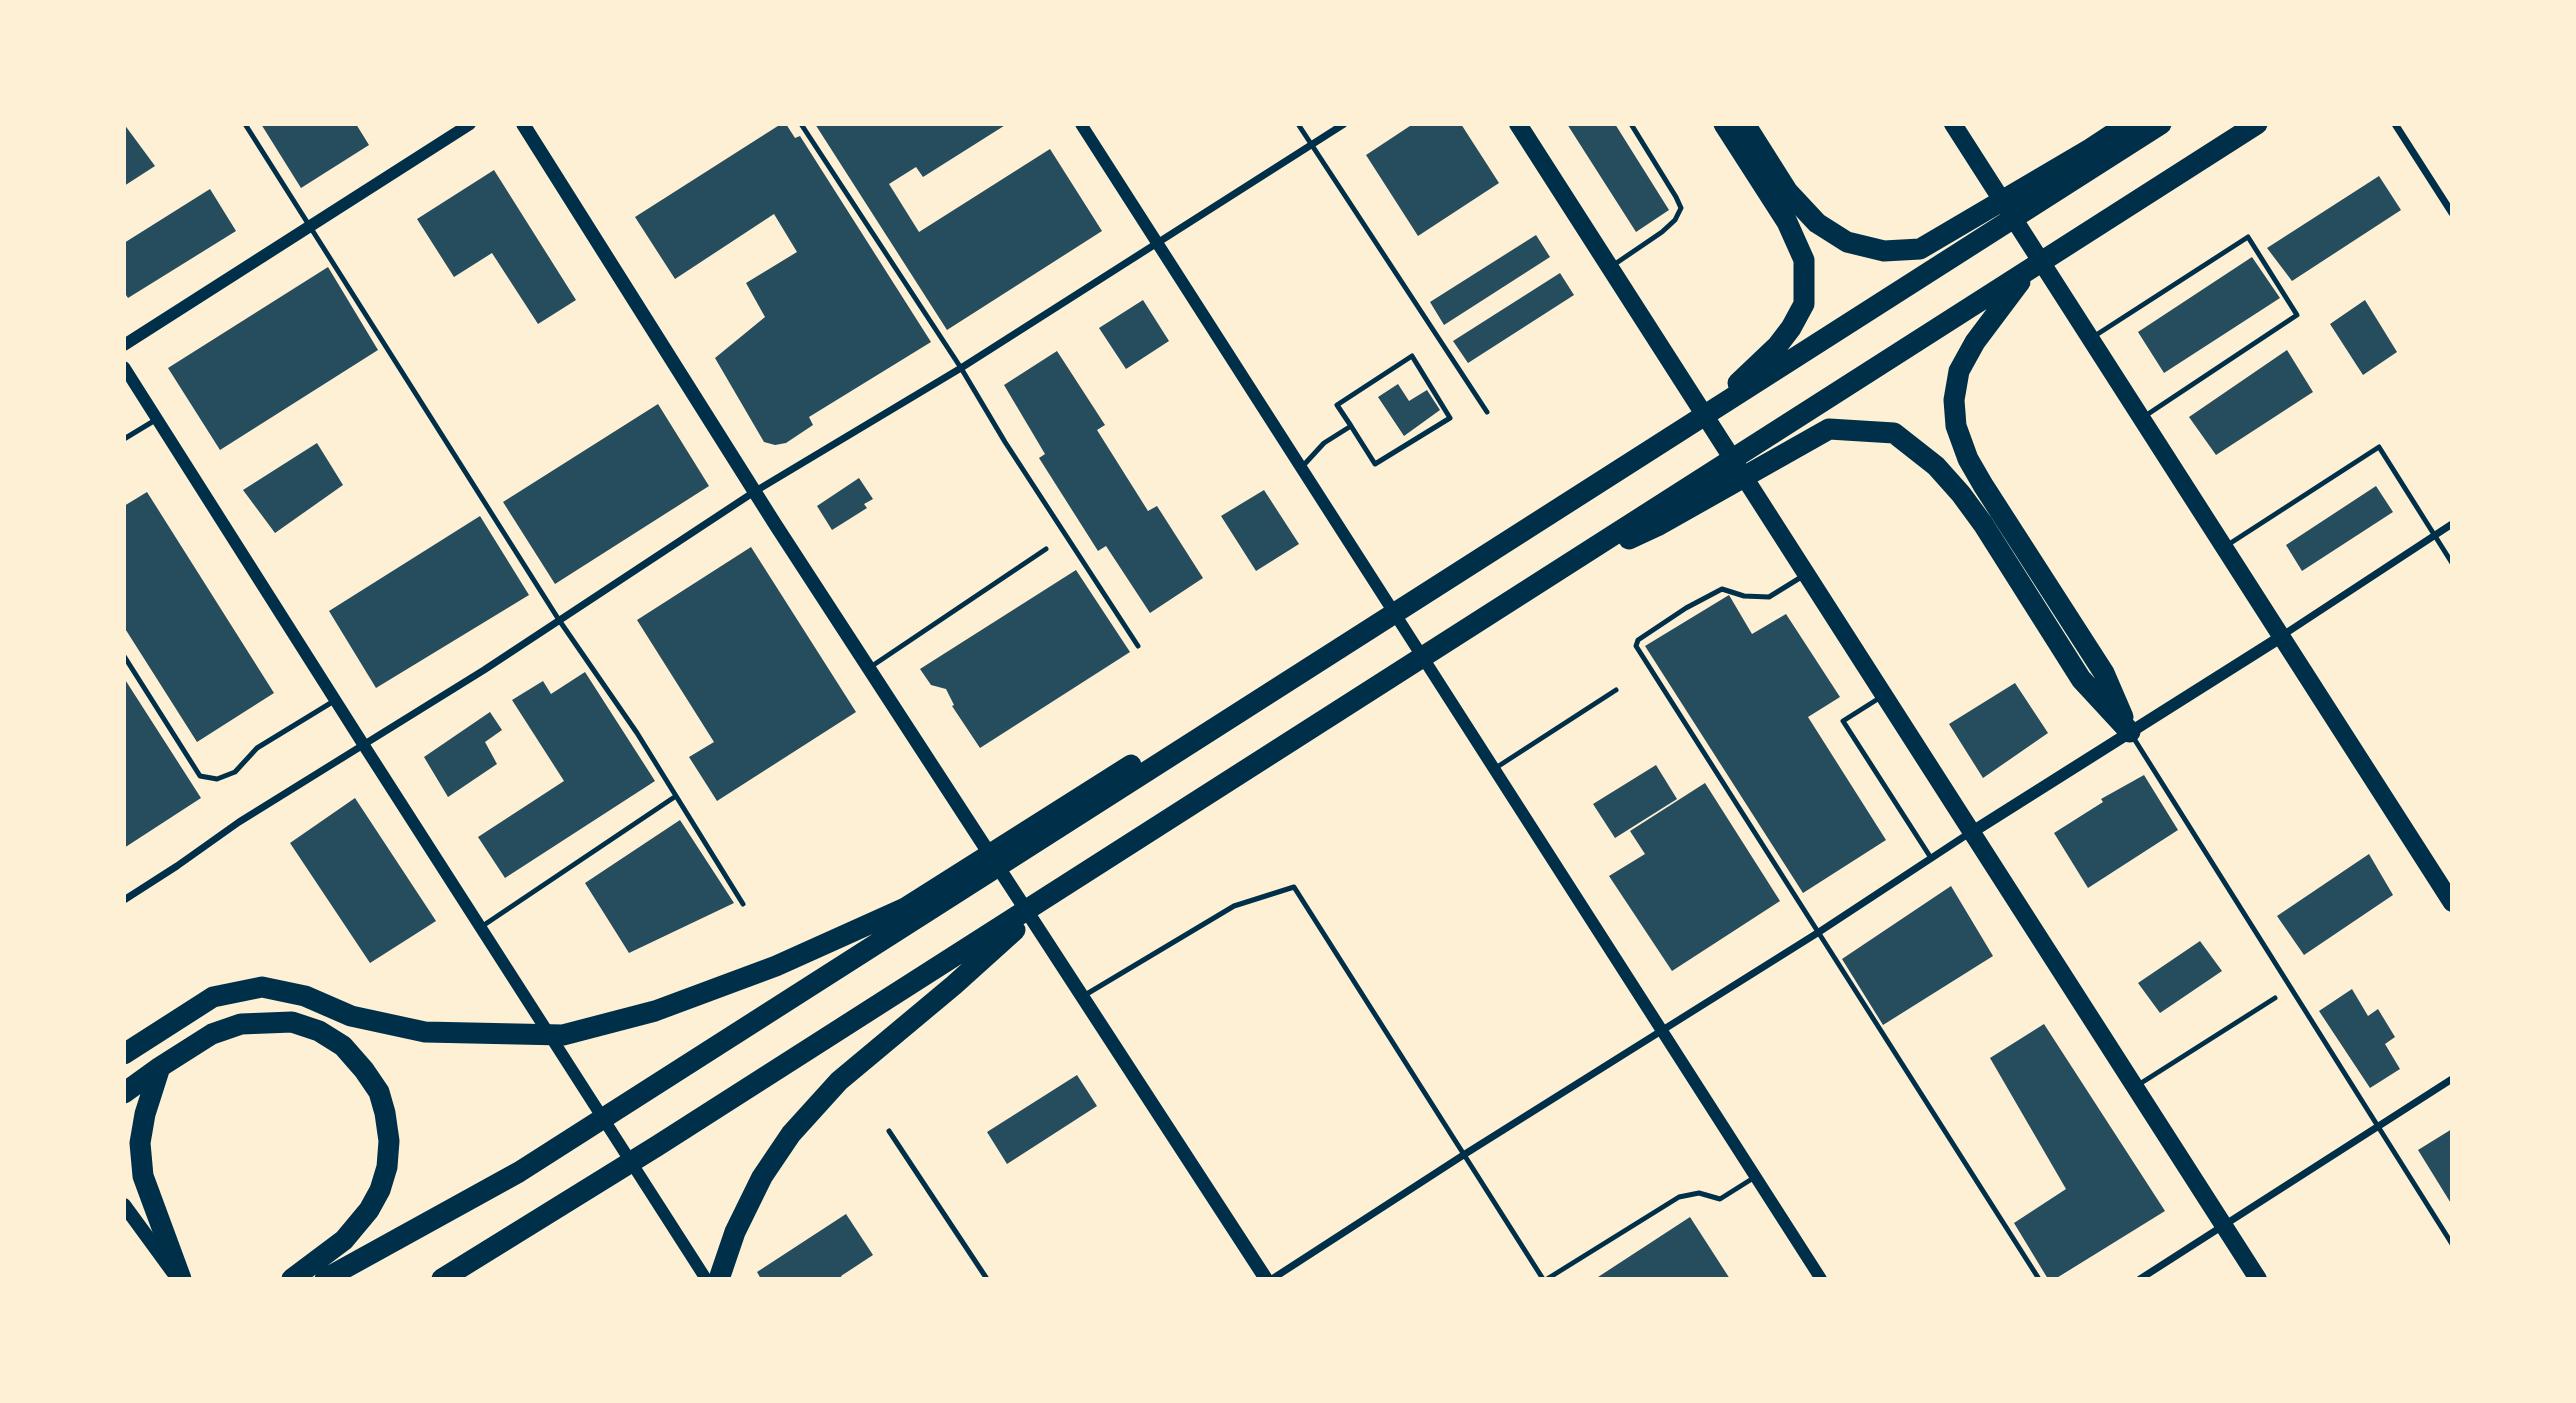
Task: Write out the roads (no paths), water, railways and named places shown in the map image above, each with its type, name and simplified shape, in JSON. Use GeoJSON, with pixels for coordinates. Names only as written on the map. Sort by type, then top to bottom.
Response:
{"type":"FeatureCollection","features":[{"type":"Feature","properties":{"kind":"highway"},"geometry":{"type":"LineString","coordinates":[[1724,124],[1787,222],[1804,260],[1804,304],[1791,328],[1783,354]]}},
{"type":"Feature","properties":{"kind":"highway"},"geometry":{"type":"LineString","coordinates":[[1745,124],[1788,192],[1817,223],[1847,242],[1884,251],[1920,249],[2161,124]]}},
{"type":"Feature","properties":{"kind":"highway"},"geometry":{"type":"LineString","coordinates":[[325,1279],[519,1172],[691,1063],[909,915],[1081,805],[1131,765],[1168,759],[1622,469],[1703,417],[1783,354],[1934,269],[2095,156],[2127,124]]}},
{"type":"Feature","properties":{"kind":"highway"},"geometry":{"type":"LineString","coordinates":[[1653,519],[1817,406],[2257,124]]}},
{"type":"Feature","properties":{"kind":"highway"},"geometry":{"type":"LineString","coordinates":[[2028,271],[1975,342],[1959,371],[1954,400],[1956,426],[1968,459],[1983,485],[2104,673],[2130,732]]}},
{"type":"Feature","properties":{"kind":"highway"},"geometry":{"type":"LineString","coordinates":[[442,1279],[547,1216],[1556,572],[1829,429],[1894,433],[1937,466],[1983,524],[2081,679],[2130,732]]}},
{"type":"Feature","properties":{"kind":"highway"},"geometry":{"type":"LineString","coordinates":[[719,1279],[735,1232],[762,1177],[791,1134],[839,1081],[954,985],[1057,891]]}},
{"type":"Feature","properties":{"kind":"highway"},"geometry":{"type":"LineString","coordinates":[[124,1054],[213,997],[262,987],[305,996],[351,1016],[425,1032],[563,1035],[655,1011],[909,915]]}},
{"type":"Feature","properties":{"kind":"highway"},"geometry":{"type":"LineString","coordinates":[[124,1093],[160,1066],[212,1034],[241,1024],[292,1022],[319,1031],[343,1046],[379,1092],[389,1141],[387,1167],[380,1191],[369,1210],[344,1240],[298,1273]]}},
{"type":"Feature","properties":{"kind":"highway"},"geometry":{"type":"LineString","coordinates":[[160,1066],[145,1114],[140,1143],[143,1176],[179,1279]]}},
{"type":"Feature","properties":{"kind":"main road"},"geometry":{"type":"LineString","coordinates":[[523,124],[754,492],[1266,1279]]}},
{"type":"Feature","properties":{"kind":"main road"},"geometry":{"type":"LineString","coordinates":[[1518,124],[2258,1279]]}},
{"type":"Feature","properties":{"kind":"main road"},"geometry":{"type":"LineString","coordinates":[[1953,124],[2452,903]]}},
{"type":"Feature","properties":{"kind":"main road"},"geometry":{"type":"LineString","coordinates":[[124,1205],[179,1279]]}},
{"type":"Feature","properties":{"kind":"street"},"geometry":{"type":"LineString","coordinates":[[124,345],[470,124]]}},
{"type":"Feature","properties":{"kind":"street"},"geometry":{"type":"LineString","coordinates":[[1081,124],[1821,1279]]}},
{"type":"Feature","properties":{"kind":"street"},"geometry":{"type":"LineString","coordinates":[[124,900],[239,822],[484,670],[754,492],[961,368],[1344,124]]}},
{"type":"Feature","properties":{"kind":"street"},"geometry":{"type":"LineString","coordinates":[[2395,124],[2452,213]]}},
{"type":"Feature","properties":{"kind":"street"},"geometry":{"type":"LineString","coordinates":[[124,367],[706,1279]]}},
{"type":"Feature","properties":{"kind":"street"},"geometry":{"type":"LineString","coordinates":[[1272,1279],[1465,1154],[1819,932],[2452,524]]}},
{"type":"Feature","properties":{"kind":"street"},"geometry":{"type":"LineString","coordinates":[[2140,1279],[2452,1079]]}},
{"type":"Feature","properties":{"kind":"lane"},"geometry":{"type":"LineString","coordinates":[[245,124],[559,620],[637,733],[743,904]]}},
{"type":"Feature","properties":{"kind":"lane"},"geometry":{"type":"LineString","coordinates":[[801,124],[1138,646]]}},
{"type":"Feature","properties":{"kind":"lane"},"geometry":{"type":"LineString","coordinates":[[1298,124],[1487,412]]}},
{"type":"Feature","properties":{"kind":"lane"},"geometry":{"type":"LineString","coordinates":[[1609,267],[1662,232],[1675,220],[1681,208],[1631,124]]}},
{"type":"Feature","properties":{"kind":"lane"},"geometry":{"type":"LineString","coordinates":[[2090,338],[2248,237],[2297,315],[2141,419]]}},
{"type":"Feature","properties":{"kind":"lane"},"geometry":{"type":"LineString","coordinates":[[1412,356],[1450,418],[1375,464],[1351,426],[1337,405],[1412,356]]}},
{"type":"Feature","properties":{"kind":"lane"},"geometry":{"type":"LineString","coordinates":[[124,439],[157,419]]}},
{"type":"Feature","properties":{"kind":"lane"},"geometry":{"type":"LineString","coordinates":[[1301,468],[1324,443],[1351,426]]}},
{"type":"Feature","properties":{"kind":"lane"},"geometry":{"type":"LineString","coordinates":[[2224,548],[2379,447],[2452,563]]}},
{"type":"Feature","properties":{"kind":"lane"},"geometry":{"type":"LineString","coordinates":[[869,668],[1045,549]]}},
{"type":"Feature","properties":{"kind":"lane"},"geometry":{"type":"LineString","coordinates":[[1805,574],[1769,597],[1744,596],[1722,589],[1686,608],[1638,640],[1636,646],[2039,1279]]}},
{"type":"Feature","properties":{"kind":"lane"},"geometry":{"type":"LineString","coordinates":[[124,656],[200,776],[216,779],[235,772],[257,748],[335,700]]}},
{"type":"Feature","properties":{"kind":"lane"},"geometry":{"type":"LineString","coordinates":[[1494,769],[1616,690]]}},
{"type":"Feature","properties":{"kind":"lane"},"geometry":{"type":"LineString","coordinates":[[1883,695],[1843,721],[1931,858]]}},
{"type":"Feature","properties":{"kind":"lane"},"geometry":{"type":"LineString","coordinates":[[2130,732],[2452,1244]]}},
{"type":"Feature","properties":{"kind":"lane"},"geometry":{"type":"LineString","coordinates":[[481,927],[676,796]]}},
{"type":"Feature","properties":{"kind":"lane"},"geometry":{"type":"LineString","coordinates":[[1082,996],[1234,906],[1294,887],[1545,1279],[1679,1197],[1699,1193],[1720,1199],[1755,1176]]}},
{"type":"Feature","properties":{"kind":"lane"},"geometry":{"type":"LineString","coordinates":[[2135,1087],[2275,998]]}},
{"type":"Feature","properties":{"kind":"lane"},"geometry":{"type":"LineString","coordinates":[[889,1131],[987,1279]]}}]}
